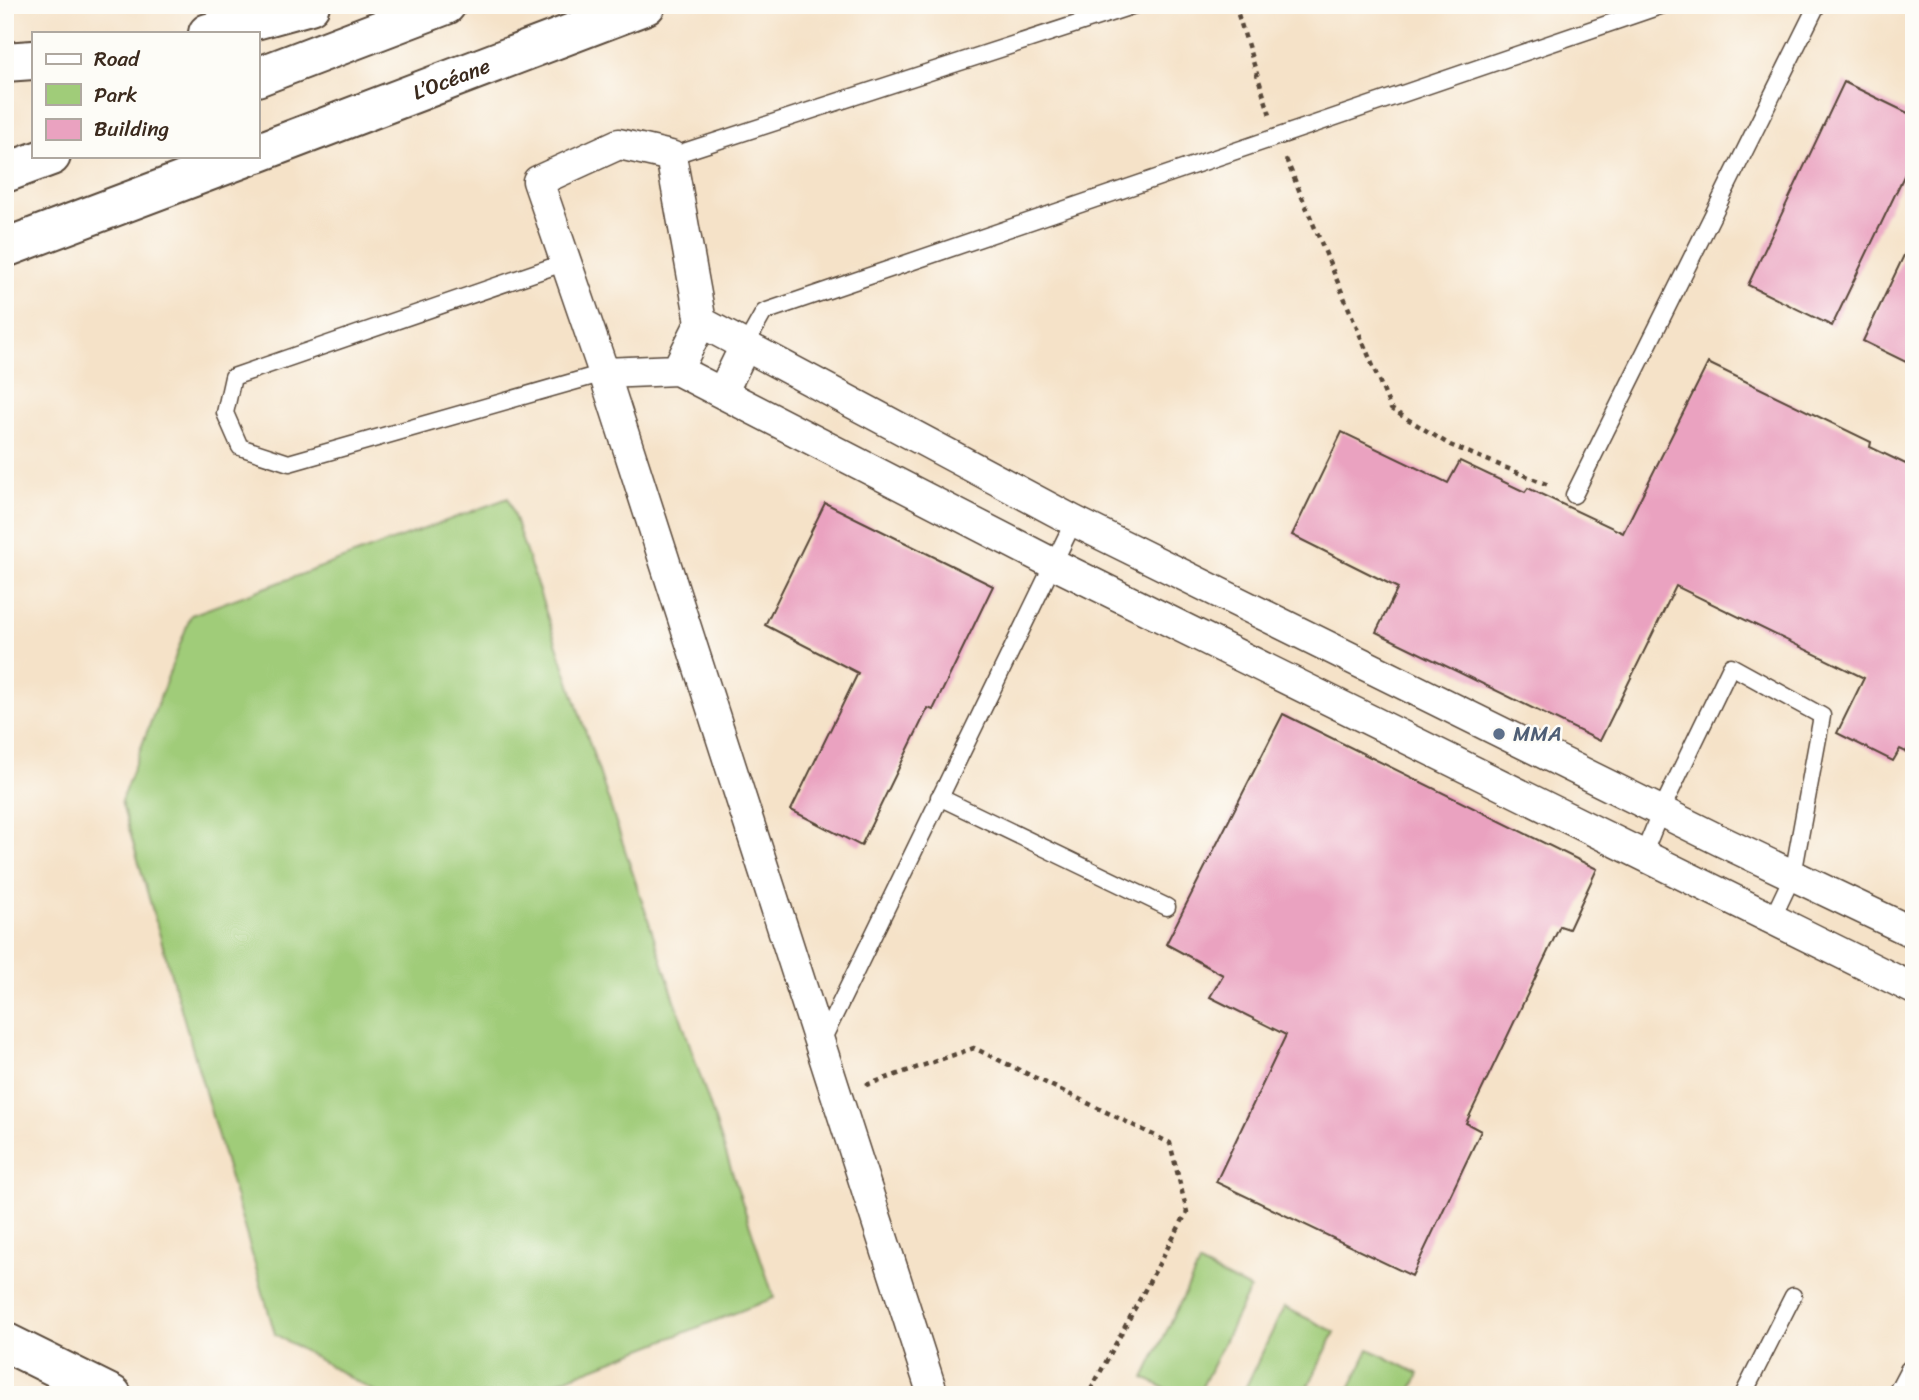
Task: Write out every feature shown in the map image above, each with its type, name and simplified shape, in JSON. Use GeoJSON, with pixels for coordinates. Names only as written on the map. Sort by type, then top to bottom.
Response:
{"type":"FeatureCollection","features":[{"type":"Feature","properties":{"kind":"main road"},"geometry":{"type":"LineString","coordinates":[[212,32],[310,5]]}},
{"type":"Feature","properties":{"kind":"main road"},"geometry":{"type":"LineString","coordinates":[[259,76],[446,5]]}},
{"type":"Feature","properties":{"kind":"main road","name":"L’Océane"},"geometry":{"type":"LineString","coordinates":[[259,152],[646,5]]}},
{"type":"Feature","properties":{"kind":"main road"},"geometry":{"type":"LineString","coordinates":[[5,62],[32,60]]}},
{"type":"Feature","properties":{"kind":"main road"},"geometry":{"type":"LineString","coordinates":[[5,173],[46,158]]}},
{"type":"Feature","properties":{"kind":"main road"},"geometry":{"type":"LineString","coordinates":[[5,248],[244,158]]}},
{"type":"Feature","properties":{"kind":"main road"},"geometry":{"type":"LineString","coordinates":[[5,1342],[112,1395]]}},
{"type":"Feature","properties":{"kind":"street"},"geometry":{"type":"LineString","coordinates":[[677,370],[701,322],[671,156],[619,144],[538,181],[604,373],[933,1395]]}},
{"type":"Feature","properties":{"kind":"street"},"geometry":{"type":"LineString","coordinates":[[701,322],[1074,521],[1914,933]]}},
{"type":"Feature","properties":{"kind":"street"},"geometry":{"type":"LineString","coordinates":[[722,393],[745,346]]}},
{"type":"Feature","properties":{"kind":"street"},"geometry":{"type":"LineString","coordinates":[[604,373],[677,370],[1052,563],[1914,989]]}},
{"type":"Feature","properties":{"kind":"street"},"geometry":{"type":"LineString","coordinates":[[1903,1395],[1914,1374]]}},
{"type":"Feature","properties":{"kind":"lane"},"geometry":{"type":"LineString","coordinates":[[671,156],[1135,5]]}},
{"type":"Feature","properties":{"kind":"lane"},"geometry":{"type":"LineString","coordinates":[[745,346],[764,312],[1663,5]]}},
{"type":"Feature","properties":{"kind":"lane"},"geometry":{"type":"LineString","coordinates":[[1574,495],[1817,5]]}},
{"type":"Feature","properties":{"kind":"lane"},"geometry":{"type":"LineString","coordinates":[[566,261],[233,377],[225,413],[240,447],[289,463],[604,373]]}},
{"type":"Feature","properties":{"kind":"lane"},"geometry":{"type":"LineString","coordinates":[[819,1046],[1074,521]]}},
{"type":"Feature","properties":{"kind":"lane"},"geometry":{"type":"LineString","coordinates":[[1643,855],[1661,811],[1731,666],[1822,716],[1793,875],[1772,919]]}},
{"type":"Feature","properties":{"kind":"lane"},"geometry":{"type":"LineString","coordinates":[[939,797],[1167,907]]}},
{"type":"Feature","properties":{"kind":"lane"},"geometry":{"type":"LineString","coordinates":[[1743,1395],[1793,1296]]}},
{"type":"Feature","properties":{"kind":"path"},"geometry":{"type":"LineString","coordinates":[[1235,5],[1277,137],[1391,409],[1450,445],[1574,495]]}},
{"type":"Feature","properties":{"kind":"path"},"geometry":{"type":"LineString","coordinates":[[836,1096],[974,1048],[1170,1143],[1187,1212],[1088,1395]]}},
{"type":"Feature","properties":{"kind":"green space"},"geometry":{"type":"Polygon","coordinates":[[[508,498],[774,1298],[523,1395],[380,1395],[275,1334],[121,801],[191,615],[508,498]]]}},
{"type":"Feature","properties":{"kind":"green space"},"geometry":{"type":"Polygon","coordinates":[[[1199,1264],[1250,1289],[1198,1395],[1179,1395],[1144,1378],[1199,1264]]]}},
{"type":"Feature","properties":{"kind":"green space"},"geometry":{"type":"Polygon","coordinates":[[[1284,1307],[1335,1332],[1304,1395],[1242,1395],[1284,1307]]]}},
{"type":"Feature","properties":{"kind":"green space"},"geometry":{"type":"Polygon","coordinates":[[[1369,1349],[1419,1374],[1409,1395],[1347,1395],[1369,1349]]]}},
{"type":"Feature","properties":{"kind":"building"},"geometry":{"type":"Polygon","coordinates":[[[1844,82],[1914,116],[1914,155],[1832,326],[1748,285],[1844,82]]]}},
{"type":"Feature","properties":{"kind":"building"},"geometry":{"type":"Polygon","coordinates":[[[1906,251],[1914,254],[1914,366],[1863,341],[1906,251]]]}},
{"type":"Feature","properties":{"kind":"building"},"geometry":{"type":"Polygon","coordinates":[[[1708,363],[1871,442],[1870,447],[1914,468],[1914,738],[1906,752],[1900,749],[1893,761],[1837,733],[1864,678],[1676,586],[1600,741],[1376,632],[1398,588],[1292,535],[1342,432],[1448,483],[1460,461],[1525,492],[1528,488],[1623,533],[1708,363]]]}},
{"type":"Feature","properties":{"kind":"building"},"geometry":{"type":"Polygon","coordinates":[[[825,503],[993,586],[933,710],[928,708],[861,846],[791,810],[858,673],[765,625],[825,503]]]}},
{"type":"Feature","properties":{"kind":"building"},"geometry":{"type":"Polygon","coordinates":[[[1283,714],[1597,869],[1569,929],[1560,926],[1466,1123],[1481,1131],[1412,1276],[1216,1182],[1286,1035],[1210,997],[1223,975],[1166,944],[1283,714]]]}},
{"type":"Feature","properties":{"kind":"place","name":"MMA"},"geometry":{"type":"Point","coordinates":[1499,734]}}]}
